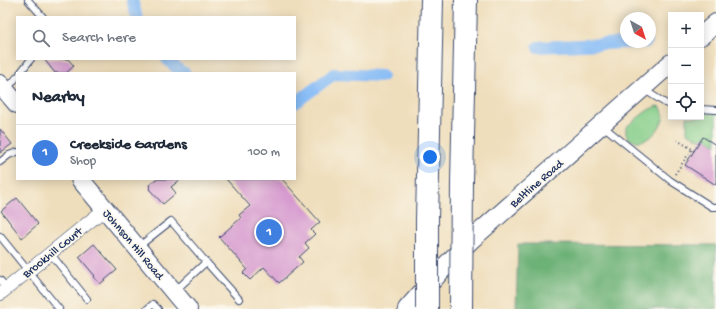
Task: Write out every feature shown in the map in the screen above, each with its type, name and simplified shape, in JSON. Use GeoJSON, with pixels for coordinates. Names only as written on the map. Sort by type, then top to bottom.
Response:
{"type":"FeatureCollection","features":[{"type":"Feature","properties":{"kind":"highway"},"geometry":{"type":"LineString","coordinates":[[427,309],[427,218],[432,0]]}},
{"type":"Feature","properties":{"kind":"highway"},"geometry":{"type":"LineString","coordinates":[[461,309],[466,0]]}},
{"type":"Feature","properties":{"kind":"main road"},"geometry":{"type":"LineString","coordinates":[[704,33],[716,23]]}},
{"type":"Feature","properties":{"kind":"main road","name":"Beltline Road"},"geometry":{"type":"LineString","coordinates":[[407,309],[448,263],[472,239],[668,66]]}},
{"type":"Feature","properties":{"kind":"main road","name":"Johnson Hill Road"},"geometry":{"type":"LineString","coordinates":[[81,180],[188,309]]}},
{"type":"Feature","properties":{"kind":"street","name":"Brookhill Court"},"geometry":{"type":"LineString","coordinates":[[2,287],[29,271],[105,209]]}},
{"type":"Feature","properties":{"kind":"lane"},"geometry":{"type":"LineString","coordinates":[[28,0],[43,16]]}},
{"type":"Feature","properties":{"kind":"lane"},"geometry":{"type":"LineString","coordinates":[[21,72],[30,60]]}},
{"type":"Feature","properties":{"kind":"lane"},"geometry":{"type":"LineString","coordinates":[[642,89],[668,104]]}},
{"type":"Feature","properties":{"kind":"lane"},"geometry":{"type":"LineString","coordinates":[[704,109],[716,110]]}},
{"type":"Feature","properties":{"kind":"lane"},"geometry":{"type":"LineString","coordinates":[[602,125],[671,181],[712,207],[716,207]]}},
{"type":"Feature","properties":{"kind":"lane"},"geometry":{"type":"LineString","coordinates":[[0,162],[9,155],[16,152]]}},
{"type":"Feature","properties":{"kind":"lane"},"geometry":{"type":"LineString","coordinates":[[137,248],[171,221],[239,299]]}},
{"type":"Feature","properties":{"kind":"lane"},"geometry":{"type":"LineString","coordinates":[[0,236],[59,309]]}},
{"type":"Feature","properties":{"kind":"lane"},"geometry":{"type":"LineString","coordinates":[[50,253],[87,299]]}},
{"type":"Feature","properties":{"kind":"lane"},"geometry":{"type":"LineString","coordinates":[[173,292],[206,262]]}},
{"type":"Feature","properties":{"kind":"lane"},"geometry":{"type":"LineString","coordinates":[[147,309],[153,304],[158,309]]}},
{"type":"Feature","properties":{"kind":"path"},"geometry":{"type":"LineString","coordinates":[[677,140],[694,151]]}},
{"type":"Feature","properties":{"kind":"path"},"geometry":{"type":"LineString","coordinates":[[671,181],[692,149]]}},
{"type":"Feature","properties":{"kind":"green space"},"geometry":{"type":"Polygon","coordinates":[[[657,106],[661,107],[664,116],[656,132],[641,141],[629,139],[626,134],[626,127],[648,110],[657,106]]]}},
{"type":"Feature","properties":{"kind":"green space"},"geometry":{"type":"Polygon","coordinates":[[[704,113],[716,113],[716,145],[704,137],[701,140],[687,133],[687,120],[704,120],[704,113]]]}},
{"type":"Feature","properties":{"kind":"green space"},"geometry":{"type":"Polygon","coordinates":[[[518,244],[716,245],[716,309],[516,309],[518,244]]]}},
{"type":"Feature","properties":{"kind":"building"},"geometry":{"type":"Polygon","coordinates":[[[45,60],[69,60],[74,66],[67,72],[54,72],[45,60]]]}},
{"type":"Feature","properties":{"kind":"building"},"geometry":{"type":"Polygon","coordinates":[[[0,129],[12,144],[0,153],[0,129]]]}},
{"type":"Feature","properties":{"kind":"building"},"geometry":{"type":"Polygon","coordinates":[[[703,137],[716,145],[716,185],[685,165],[703,137]]]}},
{"type":"Feature","properties":{"kind":"building"},"geometry":{"type":"Polygon","coordinates":[[[155,180],[180,180],[171,187],[176,193],[163,204],[149,189],[149,185],[155,180]]]}},
{"type":"Feature","properties":{"kind":"building"},"geometry":{"type":"Polygon","coordinates":[[[227,180],[283,180],[320,222],[311,230],[315,234],[305,243],[309,248],[299,257],[303,262],[279,283],[264,267],[250,280],[243,273],[247,269],[219,237],[241,218],[239,215],[250,206],[227,180]]]}},
{"type":"Feature","properties":{"kind":"building"},"geometry":{"type":"Polygon","coordinates":[[[17,198],[38,224],[22,238],[1,211],[17,198]]]}},
{"type":"Feature","properties":{"kind":"building"},"geometry":{"type":"Polygon","coordinates":[[[94,244],[117,270],[100,284],[79,257],[94,244]]]}},
{"type":"Feature","properties":{"kind":"waterway"},"geometry":{"type":"LineString","coordinates":[[132,0],[137,16]]}},
{"type":"Feature","properties":{"kind":"waterway"},"geometry":{"type":"LineString","coordinates":[[538,47],[620,43]]}},
{"type":"Feature","properties":{"kind":"waterway"},"geometry":{"type":"LineString","coordinates":[[168,60],[182,72]]}},
{"type":"Feature","properties":{"kind":"waterway"},"geometry":{"type":"LineString","coordinates":[[296,102],[334,74],[382,76]]}},
{"type":"Feature","properties":{"kind":"place","name":"Creekside Gardens"},"geometry":{"type":"Point","coordinates":[269,232]}}]}
